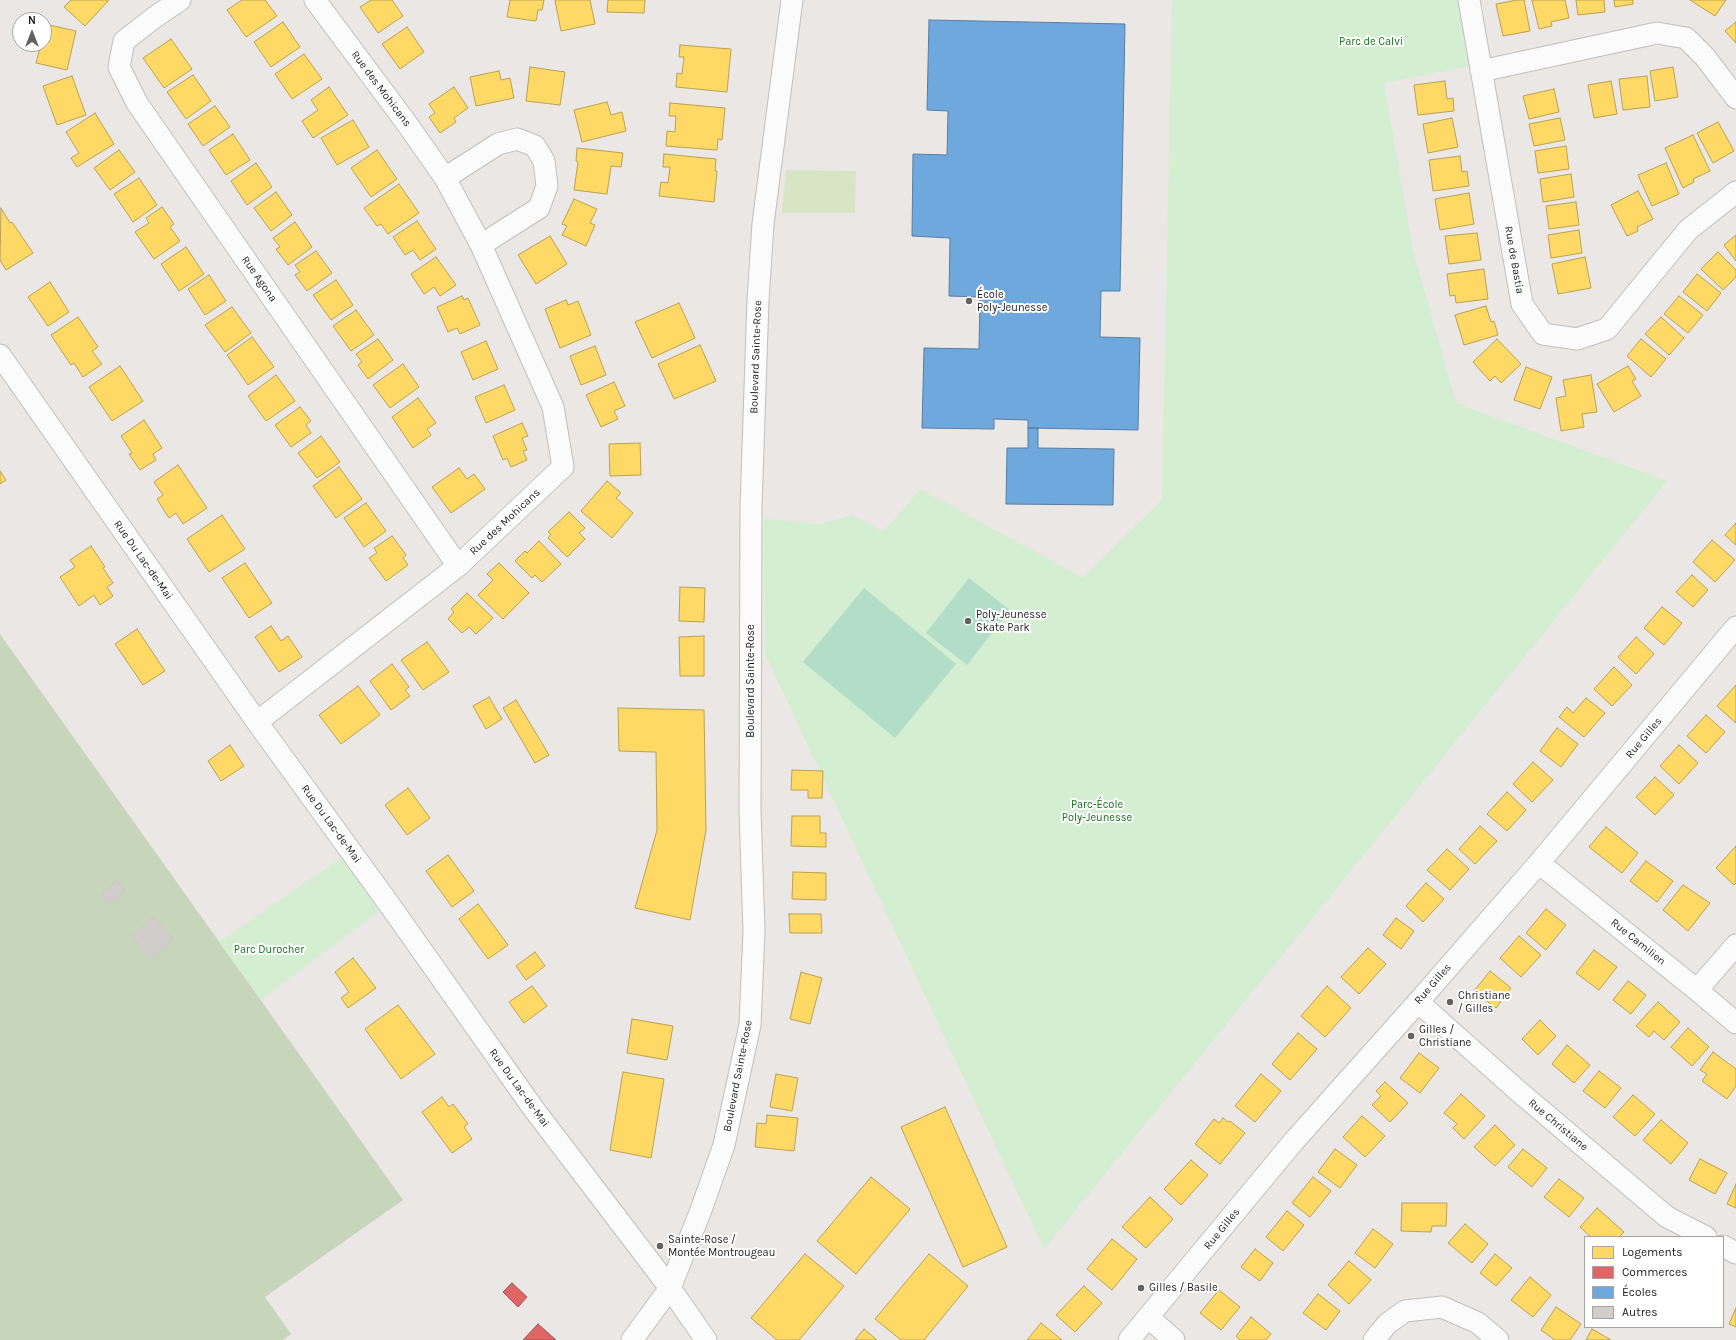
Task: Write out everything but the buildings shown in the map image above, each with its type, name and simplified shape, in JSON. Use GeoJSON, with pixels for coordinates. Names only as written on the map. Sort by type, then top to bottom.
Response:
{"type":"FeatureCollection","features":[{"type":"Feature","properties":{"kind":"street","name":"Rue Agona"},"geometry":{"type":"LineString","coordinates":[[180,0],[154,17],[124,41],[119,67],[137,103],[458,566]]}},
{"type":"Feature","properties":{"kind":"street","name":"Rue des Mohicans"},"geometry":{"type":"LineString","coordinates":[[257,722],[458,566],[563,467],[553,407],[481,244],[445,178],[405,121],[315,0]]}},
{"type":"Feature","properties":{"kind":"street","name":"Boulevard Sainte-Rose"},"geometry":{"type":"LineString","coordinates":[[632,1340],[670,1288],[701,1210],[724,1145],[750,1025],[754,931],[750,811],[751,507],[758,300],[763,224],[792,0]]}},
{"type":"Feature","properties":{"kind":"street","name":"Rue de Bastia"},"geometry":{"type":"LineString","coordinates":[[1469,0],[1522,304],[1542,334],[1577,339],[1607,328],[1688,230],[1736,192]]}},
{"type":"Feature","properties":{"kind":"street"},"geometry":{"type":"LineString","coordinates":[[1481,70],[1657,33],[1686,38],[1705,57],[1736,98]]}},
{"type":"Feature","properties":{"kind":"street"},"geometry":{"type":"LineString","coordinates":[[445,178],[498,144],[517,139],[536,146],[544,161],[547,186],[539,208],[481,244]]}},
{"type":"Feature","properties":{"kind":"street","name":"Rue Du Lac-de-Mai"},"geometry":{"type":"LineString","coordinates":[[0,355],[257,722],[389,904],[533,1108],[670,1288],[706,1340]]}},
{"type":"Feature","properties":{"kind":"street","name":"Rue Gilles"},"geometry":{"type":"LineString","coordinates":[[1129,1340],[1149,1318],[1294,1141],[1539,863],[1736,627]]}},
{"type":"Feature","properties":{"kind":"street","name":"Rue Camilien"},"geometry":{"type":"LineString","coordinates":[[1539,863],[1736,1023]]}},
{"type":"Feature","properties":{"kind":"street"},"geometry":{"type":"LineString","coordinates":[[1697,990],[1736,945]]}},
{"type":"Feature","properties":{"kind":"street","name":"Rue Christiane"},"geometry":{"type":"LineString","coordinates":[[1418,1002],[1523,1095],[1667,1216],[1704,1236]]}},
{"type":"Feature","properties":{"kind":"street"},"geometry":{"type":"LineString","coordinates":[[1724,1247],[1736,1253]]}},
{"type":"Feature","properties":{"kind":"street"},"geometry":{"type":"LineString","coordinates":[[1374,1340],[1387,1324],[1405,1311],[1442,1307],[1478,1323],[1498,1340]]}},
{"type":"Feature","properties":{"kind":"street"},"geometry":{"type":"LineString","coordinates":[[1149,1318],[1174,1340]]}},
{"type":"Feature","properties":{"kind":"green space","name":"Parc-École Poly-Jeunesse"},"geometry":{"type":"Polygon","coordinates":[[[1172,0],[1469,0],[1480,64],[1384,83],[1413,250],[1456,403],[1667,481],[1044,1249],[765,654],[764,519],[821,524],[853,515],[882,532],[920,489],[1083,578],[1162,500],[1172,0]]]}},
{"type":"Feature","properties":{"kind":"green space"},"geometry":{"type":"Polygon","coordinates":[[[786,170],[856,171],[855,213],[782,213],[786,170]]]}},
{"type":"Feature","properties":{"kind":"green space","name":"Poly-Jeunesse Skate Park"},"geometry":{"type":"Polygon","coordinates":[[[969,578],[1010,610],[967,665],[926,633],[969,578]]]}},
{"type":"Feature","properties":{"kind":"green space"},"geometry":{"type":"Polygon","coordinates":[[[864,588],[956,664],[895,738],[803,662],[864,588]]]}},
{"type":"Feature","properties":{"kind":"green space"},"geometry":{"type":"Polygon","coordinates":[[[0,634],[403,1200],[265,1297],[291,1334],[283,1340],[0,1340],[0,634]]]}},
{"type":"Feature","properties":{"kind":"green space","name":"Parc Durocher"},"geometry":{"type":"Polygon","coordinates":[[[351,851],[389,904],[261,1000],[219,942],[351,851]]]}},
{"type":"Feature","properties":{"kind":"place","name":"École Poly-Jeunesse"},"geometry":{"type":"Point","coordinates":[969,301]}},
{"type":"Feature","properties":{"kind":"place","name":"Poly-Jeunesse Skate Park"},"geometry":{"type":"Point","coordinates":[968,621]}},
{"type":"Feature","properties":{"kind":"place","name":"Christiane / Gilles"},"geometry":{"type":"Point","coordinates":[1450,1002]}},
{"type":"Feature","properties":{"kind":"place","name":"Gilles / Christiane"},"geometry":{"type":"Point","coordinates":[1411,1036]}},
{"type":"Feature","properties":{"kind":"place","name":"Sainte-Rose / Montée Montrougeau"},"geometry":{"type":"Point","coordinates":[660,1246]}},
{"type":"Feature","properties":{"kind":"place","name":"Gilles / Basile"},"geometry":{"type":"Point","coordinates":[1141,1288]}},
{"type":"Feature","properties":{"kind":"park label","name":"Parc de Calvi"},"geometry":{"type":"Point","coordinates":[1371,42]}}]}
